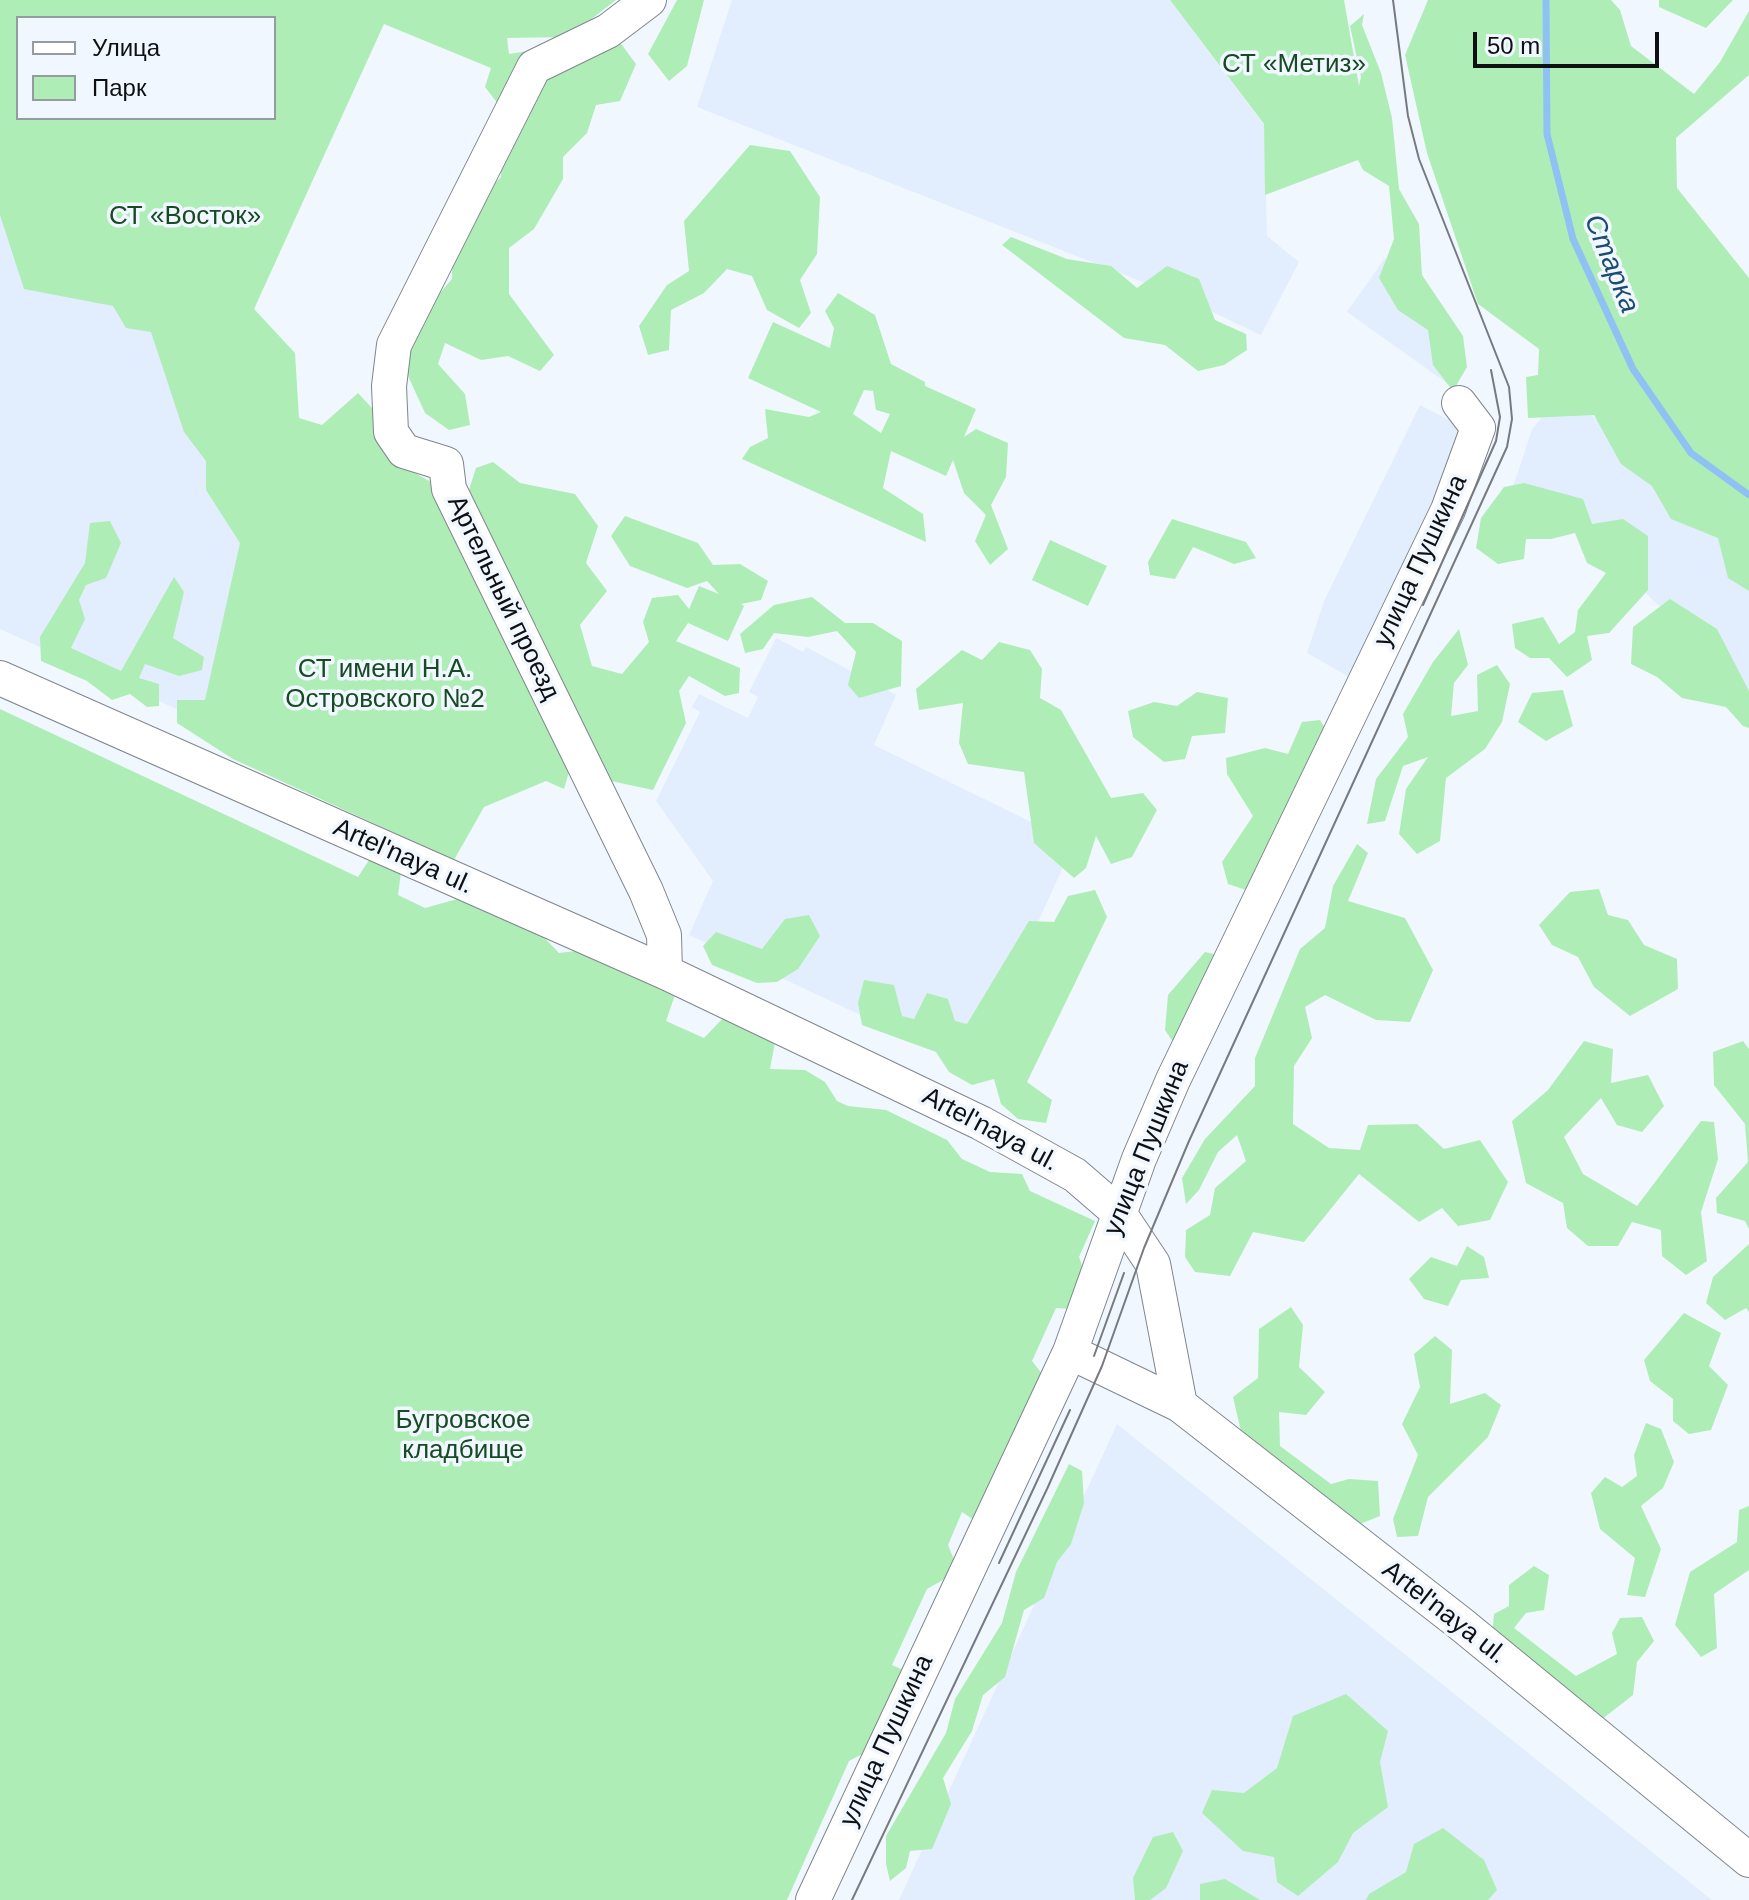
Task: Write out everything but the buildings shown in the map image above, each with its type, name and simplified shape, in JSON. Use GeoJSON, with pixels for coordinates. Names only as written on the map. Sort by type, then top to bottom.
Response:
{"type":"FeatureCollection","features":[{"type":"Feature","properties":{"kind":"street","name":"Артельный проезд"},"geometry":{"type":"LineString","coordinates":[[649,0],[608,31],[534,67],[394,345],[389,386],[391,432],[404,451],[446,464],[449,489],[646,891],[664,935],[665,972]]}},
{"type":"Feature","properties":{"kind":"street","name":"улица Пушкина"},"geometry":{"type":"LineString","coordinates":[[813,1900],[1070,1352],[1119,1213],[1173,1080],[1448,510],[1478,428],[1459,403]]}},
{"type":"Feature","properties":{"kind":"street","name":"Artel'naya ul."},"geometry":{"type":"LineString","coordinates":[[0,678],[665,972],[981,1123],[1075,1175],[1119,1213],[1153,1264],[1180,1405],[1461,1624],[1749,1860]]}},
{"type":"Feature","properties":{"kind":"street"},"geometry":{"type":"LineString","coordinates":[[1142,1386],[1153,1382],[1164,1370],[1170,1346]]}},
{"type":"Feature","properties":{"kind":"street"},"geometry":{"type":"LineString","coordinates":[[1070,1352],[1180,1405]]}},
{"type":"Feature","properties":{"kind":"shaded area"},"geometry":{"type":"Polygon","coordinates":[[[732,0],[1170,0],[1264,125],[1267,236],[1299,262],[1261,335],[1181,297],[697,107],[732,0]]]}},
{"type":"Feature","properties":{"kind":"shaded area"},"geometry":{"type":"Polygon","coordinates":[[[0,174],[157,322],[247,535],[212,725],[0,629],[0,174]]]}},
{"type":"Feature","properties":{"kind":"shaded area"},"geometry":{"type":"Polygon","coordinates":[[[1385,258],[1442,341],[1451,386],[1347,312],[1385,258]]]}},
{"type":"Feature","properties":{"kind":"shaded area"},"geometry":{"type":"Polygon","coordinates":[[[1565,391],[1749,560],[1749,690],[1716,662],[1598,546],[1511,493],[1532,429],[1565,391]]]}},
{"type":"Feature","properties":{"kind":"shaded area"},"geometry":{"type":"Polygon","coordinates":[[[1420,405],[1451,421],[1460,432],[1463,448],[1351,678],[1307,653],[1324,601],[1420,405]]]}},
{"type":"Feature","properties":{"kind":"shaded area"},"geometry":{"type":"Polygon","coordinates":[[[776,638],[803,652],[806,647],[896,695],[874,745],[1074,843],[972,1067],[689,935],[713,881],[656,801],[700,712],[692,707],[699,694],[748,718],[758,697],[749,692],[776,638]]]}},
{"type":"Feature","properties":{"kind":"shaded area"},"geometry":{"type":"Polygon","coordinates":[[[1117,1424],[1712,1900],[899,1900],[1117,1424]]]}},
{"type":"Feature","properties":{"kind":"green space"},"geometry":{"type":"Polygon","coordinates":[[[0,0],[616,0],[568,37],[507,38],[509,54],[616,37],[636,64],[620,101],[596,105],[587,133],[563,157],[563,179],[534,229],[509,248],[509,294],[554,355],[540,371],[508,356],[481,360],[445,343],[438,364],[465,394],[470,425],[449,430],[425,413],[403,365],[424,311],[452,279],[453,241],[477,201],[501,177],[500,153],[512,122],[485,87],[491,68],[384,24],[254,309],[295,353],[299,418],[322,425],[358,393],[372,408],[399,464],[431,482],[574,770],[569,772],[564,789],[546,781],[484,807],[454,860],[233,759],[177,723],[177,700],[205,700],[240,543],[206,490],[206,461],[184,432],[151,332],[126,328],[113,306],[24,289],[0,215],[0,0]]]}},
{"type":"Feature","properties":{"kind":"green space"},"geometry":{"type":"Polygon","coordinates":[[[677,0],[704,0],[687,66],[669,81],[648,54],[677,0]]]}},
{"type":"Feature","properties":{"kind":"green space","name":"СТ «Метиз»"},"geometry":{"type":"Polygon","coordinates":[[[1170,0],[1344,0],[1359,86],[1361,77],[1350,26],[1364,14],[1362,25],[1381,73],[1392,118],[1399,189],[1419,224],[1422,275],[1463,336],[1467,367],[1453,391],[1433,365],[1428,330],[1398,310],[1379,278],[1394,239],[1389,186],[1363,170],[1358,160],[1265,195],[1264,124],[1170,0]]]}},
{"type":"Feature","properties":{"kind":"green space"},"geometry":{"type":"Polygon","coordinates":[[[1428,0],[1611,0],[1620,10],[1631,46],[1694,94],[1720,62],[1749,11],[1749,75],[1676,138],[1677,188],[1749,278],[1749,591],[1728,578],[1718,538],[1671,519],[1652,486],[1621,464],[1594,415],[1528,418],[1526,377],[1538,375],[1539,349],[1478,304],[1427,153],[1405,55],[1428,0]]]}},
{"type":"Feature","properties":{"kind":"green space"},"geometry":{"type":"Polygon","coordinates":[[[1659,0],[1733,0],[1706,28],[1659,7],[1659,0]]]}},
{"type":"Feature","properties":{"kind":"green space"},"geometry":{"type":"Polygon","coordinates":[[[750,145],[790,151],[820,197],[817,254],[800,280],[811,313],[799,328],[767,310],[752,276],[727,269],[704,293],[671,310],[669,350],[648,355],[639,326],[667,285],[689,271],[684,221],[750,145]]]}},
{"type":"Feature","properties":{"kind":"green space"},"geometry":{"type":"Polygon","coordinates":[[[1011,237],[1067,259],[1111,266],[1137,288],[1167,266],[1199,279],[1215,320],[1246,334],[1247,350],[1224,365],[1198,371],[1165,345],[1124,338],[1002,245],[1011,237]]]}},
{"type":"Feature","properties":{"kind":"green space"},"geometry":{"type":"Polygon","coordinates":[[[838,293],[875,315],[891,364],[925,382],[925,386],[976,409],[964,437],[976,429],[1008,443],[1006,477],[991,505],[1008,549],[990,565],[975,541],[986,515],[964,493],[953,460],[946,476],[891,451],[883,488],[923,514],[926,542],[742,459],[750,447],[768,438],[765,409],[809,417],[821,412],[748,378],[773,322],[830,348],[834,328],[825,311],[838,293]],[[864,390],[853,414],[881,433],[890,414],[876,410],[873,391],[864,390]]]}},
{"type":"Feature","properties":{"kind":"green space"},"geometry":{"type":"Polygon","coordinates":[[[493,462],[520,483],[575,494],[598,526],[586,563],[607,591],[580,625],[592,666],[622,674],[649,642],[643,622],[652,598],[678,595],[689,609],[699,586],[719,594],[707,581],[687,588],[630,566],[611,536],[625,516],[698,543],[713,565],[740,564],[768,581],[761,600],[741,604],[744,606],[728,641],[688,623],[676,641],[740,668],[739,693],[725,696],[689,676],[679,691],[686,723],[653,790],[611,781],[581,753],[537,626],[513,611],[458,524],[476,468],[493,462]]]}},
{"type":"Feature","properties":{"kind":"green space"},"geometry":{"type":"Polygon","coordinates":[[[1524,483],[1583,499],[1592,524],[1623,519],[1648,536],[1648,590],[1609,633],[1587,636],[1592,660],[1567,677],[1549,658],[1530,658],[1515,648],[1512,624],[1543,617],[1559,644],[1575,632],[1578,610],[1606,573],[1587,563],[1575,533],[1551,539],[1526,539],[1524,559],[1498,564],[1476,548],[1481,518],[1504,487],[1524,483]]]}},
{"type":"Feature","properties":{"kind":"green space"},"geometry":{"type":"Polygon","coordinates":[[[1172,519],[1246,542],[1256,558],[1234,564],[1193,547],[1175,579],[1150,575],[1148,562],[1172,519]]]}},
{"type":"Feature","properties":{"kind":"green space"},"geometry":{"type":"Polygon","coordinates":[[[110,521],[121,543],[106,578],[86,585],[79,600],[85,619],[71,648],[121,671],[174,577],[184,592],[173,638],[204,657],[202,670],[179,676],[145,664],[139,678],[159,684],[159,706],[147,707],[130,694],[112,700],[87,681],[41,661],[40,637],[85,563],[90,523],[110,521]]]}},
{"type":"Feature","properties":{"kind":"green space"},"geometry":{"type":"Polygon","coordinates":[[[1050,540],[1107,566],[1088,606],[1032,580],[1050,540]]]}},
{"type":"Feature","properties":{"kind":"green space"},"geometry":{"type":"Polygon","coordinates":[[[812,597],[845,623],[873,623],[902,641],[901,686],[859,698],[848,685],[856,652],[837,631],[808,637],[774,633],[763,649],[745,653],[740,634],[774,605],[812,597]]]}},
{"type":"Feature","properties":{"kind":"green space"},"geometry":{"type":"Polygon","coordinates":[[[1670,599],[1717,629],[1749,691],[1749,728],[1743,726],[1726,707],[1682,698],[1657,677],[1631,664],[1633,627],[1670,599]]]}},
{"type":"Feature","properties":{"kind":"green space"},"geometry":{"type":"Polygon","coordinates":[[[1459,629],[1468,665],[1454,683],[1451,716],[1478,711],[1477,675],[1497,665],[1510,684],[1502,722],[1485,749],[1446,778],[1440,841],[1417,854],[1399,834],[1406,789],[1428,757],[1403,766],[1385,821],[1367,824],[1376,779],[1408,737],[1403,714],[1433,662],[1459,629]]]}},
{"type":"Feature","properties":{"kind":"green space"},"geometry":{"type":"Polygon","coordinates":[[[999,642],[1030,650],[1042,669],[1040,698],[1061,710],[1111,798],[1143,793],[1157,810],[1132,857],[1111,864],[1096,836],[1086,868],[1074,878],[1034,843],[1024,772],[968,764],[959,743],[963,703],[919,710],[916,689],[962,650],[982,660],[999,642]]]}},
{"type":"Feature","properties":{"kind":"green space"},"geometry":{"type":"Polygon","coordinates":[[[1563,690],[1573,726],[1546,741],[1518,722],[1532,693],[1563,690]]]}},
{"type":"Feature","properties":{"kind":"green space"},"geometry":{"type":"Polygon","coordinates":[[[1197,692],[1228,698],[1225,733],[1192,736],[1185,759],[1164,762],[1133,737],[1128,711],[1154,702],[1177,706],[1197,692]]]}},
{"type":"Feature","properties":{"kind":"green space","name":"Бугровское кладбище"},"geometry":{"type":"Polygon","coordinates":[[[0,709],[358,877],[369,860],[401,872],[398,895],[425,908],[461,898],[533,926],[559,953],[593,949],[677,989],[666,1021],[704,1038],[725,1016],[776,1037],[770,1069],[805,1070],[825,1082],[837,1101],[848,1106],[886,1110],[947,1140],[962,1159],[990,1172],[1022,1174],[1030,1191],[1095,1221],[1079,1257],[1087,1280],[1071,1309],[1056,1308],[1032,1361],[1043,1375],[977,1522],[962,1512],[948,1545],[955,1562],[943,1580],[927,1589],[892,1665],[906,1671],[874,1748],[849,1761],[787,1900],[0,1900],[0,709]]]}},
{"type":"Feature","properties":{"kind":"green space"},"geometry":{"type":"Polygon","coordinates":[[[1320,720],[1338,748],[1270,898],[1228,884],[1222,862],[1253,816],[1227,774],[1226,758],[1265,748],[1288,754],[1302,722],[1320,720]]]}},
{"type":"Feature","properties":{"kind":"green space"},"geometry":{"type":"Polygon","coordinates":[[[1357,844],[1368,853],[1348,901],[1405,918],[1433,970],[1410,1022],[1376,1020],[1325,995],[1305,1007],[1312,1038],[1294,1066],[1293,1124],[1329,1148],[1360,1150],[1368,1125],[1417,1124],[1444,1149],[1480,1140],[1508,1182],[1490,1220],[1458,1226],[1442,1208],[1419,1222],[1359,1174],[1304,1242],[1253,1232],[1230,1276],[1195,1272],[1185,1257],[1186,1230],[1210,1215],[1215,1188],[1246,1161],[1237,1135],[1218,1152],[1199,1190],[1186,1204],[1182,1178],[1205,1139],[1255,1086],[1255,1058],[1300,949],[1325,928],[1333,886],[1357,844]]]}},
{"type":"Feature","properties":{"kind":"green space"},"geometry":{"type":"Polygon","coordinates":[[[1599,889],[1608,915],[1628,920],[1644,945],[1677,959],[1678,989],[1630,1016],[1594,987],[1578,957],[1552,945],[1539,925],[1570,892],[1599,889]]]}},
{"type":"Feature","properties":{"kind":"green space"},"geometry":{"type":"Polygon","coordinates":[[[1095,890],[1107,917],[1027,1082],[1052,1100],[1046,1123],[1018,1119],[1001,1104],[994,1079],[972,1085],[949,1072],[936,1052],[862,1025],[858,1003],[864,980],[894,985],[902,1016],[914,1019],[927,993],[948,999],[955,1021],[967,1024],[1029,921],[1054,922],[1068,896],[1095,890]]]}},
{"type":"Feature","properties":{"kind":"green space"},"geometry":{"type":"Polygon","coordinates":[[[809,915],[820,936],[798,969],[777,982],[757,983],[712,965],[703,946],[716,932],[762,949],[785,919],[809,915]]]}},
{"type":"Feature","properties":{"kind":"green space"},"geometry":{"type":"Polygon","coordinates":[[[1205,952],[1226,957],[1175,1045],[1165,1030],[1168,995],[1205,952]]]}},
{"type":"Feature","properties":{"kind":"green space"},"geometry":{"type":"Polygon","coordinates":[[[1584,1041],[1613,1049],[1611,1083],[1648,1075],[1664,1106],[1642,1132],[1617,1125],[1601,1098],[1564,1137],[1583,1174],[1637,1206],[1701,1121],[1714,1122],[1718,1159],[1701,1212],[1707,1261],[1686,1275],[1662,1256],[1661,1230],[1632,1222],[1618,1246],[1588,1246],[1567,1228],[1563,1203],[1526,1183],[1512,1121],[1548,1090],[1584,1041]]]}},
{"type":"Feature","properties":{"kind":"green space"},"geometry":{"type":"Polygon","coordinates":[[[1743,1041],[1749,1049],[1749,1229],[1745,1221],[1717,1213],[1716,1198],[1748,1162],[1745,1124],[1714,1085],[1713,1052],[1743,1041]]]}},
{"type":"Feature","properties":{"kind":"green space"},"geometry":{"type":"Polygon","coordinates":[[[1749,1244],[1749,1312],[1746,1308],[1725,1320],[1706,1303],[1713,1277],[1749,1244]]]}},
{"type":"Feature","properties":{"kind":"green space"},"geometry":{"type":"Polygon","coordinates":[[[1467,1246],[1484,1257],[1489,1278],[1461,1280],[1448,1306],[1424,1299],[1409,1279],[1431,1257],[1457,1266],[1467,1246]]]}},
{"type":"Feature","properties":{"kind":"green space"},"geometry":{"type":"Polygon","coordinates":[[[1291,1307],[1303,1325],[1299,1367],[1325,1392],[1306,1415],[1279,1412],[1280,1446],[1331,1484],[1349,1479],[1378,1481],[1380,1516],[1355,1526],[1246,1453],[1233,1397],[1258,1378],[1259,1329],[1291,1307]]]}},
{"type":"Feature","properties":{"kind":"green space"},"geometry":{"type":"Polygon","coordinates":[[[1684,1313],[1721,1333],[1709,1366],[1728,1385],[1711,1430],[1689,1434],[1673,1421],[1673,1399],[1650,1381],[1644,1360],[1684,1313]]]}},
{"type":"Feature","properties":{"kind":"green space"},"geometry":{"type":"Polygon","coordinates":[[[1435,1336],[1452,1350],[1450,1404],[1485,1393],[1501,1405],[1488,1437],[1428,1497],[1418,1536],[1397,1537],[1393,1519],[1418,1455],[1402,1424],[1420,1387],[1414,1354],[1435,1336]]]}},
{"type":"Feature","properties":{"kind":"green space"},"geometry":{"type":"Polygon","coordinates":[[[1646,1423],[1661,1429],[1674,1462],[1663,1488],[1641,1506],[1661,1549],[1645,1597],[1627,1595],[1635,1558],[1600,1529],[1591,1493],[1605,1477],[1622,1487],[1637,1476],[1634,1455],[1646,1423]]]}},
{"type":"Feature","properties":{"kind":"green space"},"geometry":{"type":"Polygon","coordinates":[[[1069,1464],[1082,1471],[1084,1503],[1071,1544],[1057,1562],[1044,1598],[1024,1610],[1005,1677],[983,1695],[972,1731],[943,1778],[951,1804],[932,1849],[910,1851],[906,1868],[890,1881],[886,1864],[886,1836],[946,1733],[955,1699],[1002,1623],[1016,1572],[1069,1464]]]}},
{"type":"Feature","properties":{"kind":"green space"},"geometry":{"type":"Polygon","coordinates":[[[1749,1506],[1749,1570],[1714,1594],[1717,1648],[1701,1657],[1675,1625],[1690,1572],[1737,1542],[1739,1510],[1749,1506]]]}},
{"type":"Feature","properties":{"kind":"green space"},"geometry":{"type":"Polygon","coordinates":[[[1534,1566],[1549,1575],[1544,1610],[1526,1613],[1514,1628],[1576,1676],[1617,1654],[1612,1633],[1620,1618],[1642,1617],[1654,1641],[1637,1662],[1633,1695],[1601,1720],[1492,1638],[1494,1614],[1509,1606],[1509,1585],[1534,1566]]]}},
{"type":"Feature","properties":{"kind":"green space"},"geometry":{"type":"Polygon","coordinates":[[[1346,1694],[1388,1731],[1380,1762],[1388,1807],[1353,1833],[1338,1862],[1298,1896],[1277,1882],[1274,1857],[1243,1851],[1202,1813],[1212,1790],[1244,1793],[1277,1768],[1293,1716],[1346,1694]]]}},
{"type":"Feature","properties":{"kind":"green space"},"geometry":{"type":"Polygon","coordinates":[[[1443,1828],[1484,1860],[1497,1890],[1488,1900],[1366,1900],[1369,1894],[1406,1872],[1414,1844],[1443,1828]]]}},
{"type":"Feature","properties":{"kind":"green space"},"geometry":{"type":"Polygon","coordinates":[[[1173,1832],[1183,1851],[1166,1888],[1150,1900],[1135,1900],[1133,1878],[1153,1837],[1173,1832]]]}},
{"type":"Feature","properties":{"kind":"green space"},"geometry":{"type":"Polygon","coordinates":[[[1225,1879],[1260,1900],[1200,1900],[1200,1884],[1225,1879]]]}},
{"type":"Feature","properties":{"kind":"waterway","name":"Старка"},"geometry":{"type":"LineString","coordinates":[[1546,0],[1547,134],[1573,239],[1633,369],[1691,453],[1749,495]]}},
{"type":"Feature","properties":{"kind":"tram line"},"geometry":{"type":"LineString","coordinates":[[852,1900],[1047,1489],[1102,1366],[1144,1248],[1189,1141],[1507,447],[1512,419],[1509,387],[1419,159],[1408,116],[1393,0]]}},
{"type":"Feature","properties":{"kind":"tram line"},"geometry":{"type":"LineString","coordinates":[[1423,605],[1496,441],[1500,417],[1491,370]]}},
{"type":"Feature","properties":{"kind":"tram line"},"geometry":{"type":"LineString","coordinates":[[1094,1356],[1124,1273]]}},
{"type":"Feature","properties":{"kind":"tram line"},"geometry":{"type":"LineString","coordinates":[[999,1563],[1070,1410]]}},
{"type":"Feature","properties":{"kind":"park label","name":"СТ «Восток»"},"geometry":{"type":"Point","coordinates":[185,217]}},
{"type":"Feature","properties":{"kind":"park label","name":"СТ имени Н.А. Островского №2"},"geometry":{"type":"Point","coordinates":[385,685]}}]}
